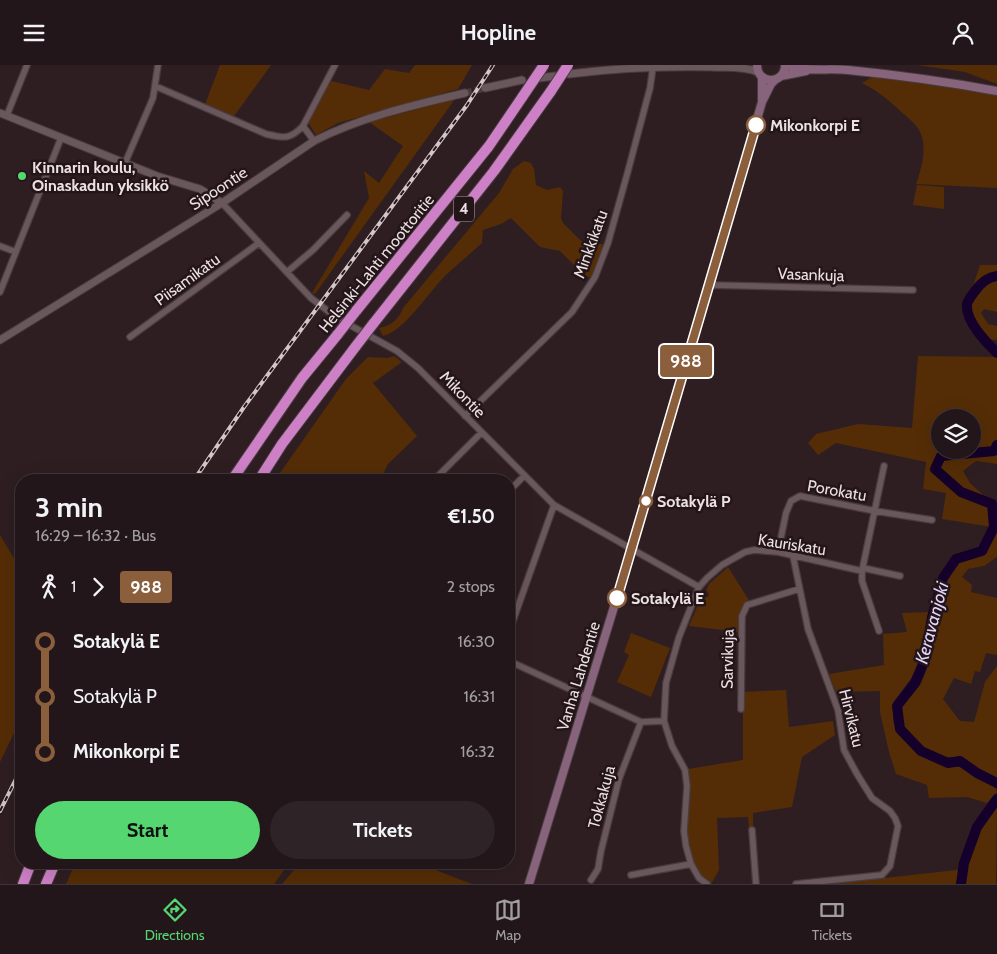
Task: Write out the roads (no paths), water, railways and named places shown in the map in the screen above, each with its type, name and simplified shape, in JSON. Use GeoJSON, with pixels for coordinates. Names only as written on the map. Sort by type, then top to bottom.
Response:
{"type":"FeatureCollection","features":[{"type":"Feature","properties":{"kind":"highway","name":"Helsinki-Lahti moottoritie"},"geometry":{"type":"LineString","coordinates":[[236,474],[297,386],[489,145],[544,65]]}},
{"type":"Feature","properties":{"kind":"highway","name":"4"},"geometry":{"type":"LineString","coordinates":[[263,474],[293,428],[494,171],[569,69]]}},
{"type":"Feature","properties":{"kind":"highway"},"geometry":{"type":"LineString","coordinates":[[22,884],[28,869]]}},
{"type":"Feature","properties":{"kind":"highway"},"geometry":{"type":"LineString","coordinates":[[46,884],[52,869]]}},
{"type":"Feature","properties":{"kind":"main road"},"geometry":{"type":"LineString","coordinates":[[786,65],[921,78],[997,91]]}},
{"type":"Feature","properties":{"kind":"main road","name":"Vanha Lahdentie"},"geometry":{"type":"LineString","coordinates":[[529,884],[636,537],[762,102],[771,84],[778,78],[786,65]]}},
{"type":"Feature","properties":{"kind":"main road"},"geometry":{"type":"LineString","coordinates":[[759,71],[766,80],[812,69]]}},
{"type":"Feature","properties":{"kind":"main road","name":"Vanha Lahdentie"},"geometry":{"type":"LineString","coordinates":[[759,71],[762,102]]}},
{"type":"Feature","properties":{"kind":"street"},"geometry":{"type":"LineString","coordinates":[[28,65],[3,114],[164,179],[206,191],[222,203]]}},
{"type":"Feature","properties":{"kind":"street"},"geometry":{"type":"LineString","coordinates":[[125,163],[153,98],[158,65]]}},
{"type":"Feature","properties":{"kind":"street"},"geometry":{"type":"LineString","coordinates":[[155,86],[266,134],[290,137],[303,126],[335,65]]}},
{"type":"Feature","properties":{"kind":"street"},"geometry":{"type":"LineString","coordinates":[[569,69],[601,70],[737,66],[759,71]]}},
{"type":"Feature","properties":{"kind":"street","name":"Minkkikatu"},"geometry":{"type":"LineString","coordinates":[[465,416],[572,312],[595,277],[608,243],[650,88],[653,67]]}},
{"type":"Feature","properties":{"kind":"street"},"geometry":{"type":"LineString","coordinates":[[540,78],[555,76]]}},
{"type":"Feature","properties":{"kind":"street"},"geometry":{"type":"LineString","coordinates":[[485,88],[522,80]]}},
{"type":"Feature","properties":{"kind":"street","name":"Sipoontie"},"geometry":{"type":"LineString","coordinates":[[0,339],[222,203],[314,141],[373,116],[465,93]]}},
{"type":"Feature","properties":{"kind":"street"},"geometry":{"type":"LineString","coordinates":[[303,126],[314,141]]}},
{"type":"Feature","properties":{"kind":"street"},"geometry":{"type":"LineString","coordinates":[[0,292],[62,138]]}},
{"type":"Feature","properties":{"kind":"street","name":"Mikontie"},"geometry":{"type":"LineString","coordinates":[[222,203],[311,298],[331,314],[397,351],[418,368],[554,505],[699,587]]}},
{"type":"Feature","properties":{"kind":"street"},"geometry":{"type":"LineString","coordinates":[[287,272],[313,250],[346,215]]}},
{"type":"Feature","properties":{"kind":"street","name":"Piisamikatu"},"geometry":{"type":"LineString","coordinates":[[130,337],[260,243]]}},
{"type":"Feature","properties":{"kind":"street"},"geometry":{"type":"LineString","coordinates":[[0,246],[16,252]]}},
{"type":"Feature","properties":{"kind":"street","name":"Vasankuja"},"geometry":{"type":"LineString","coordinates":[[709,285],[913,290]]}},
{"type":"Feature","properties":{"kind":"street"},"geometry":{"type":"LineString","coordinates":[[440,474],[481,433]]}},
{"type":"Feature","properties":{"kind":"street"},"geometry":{"type":"LineString","coordinates":[[879,631],[862,581],[884,466]]}},
{"type":"Feature","properties":{"kind":"street"},"geometry":{"type":"LineString","coordinates":[[515,485],[524,476]]}},
{"type":"Feature","properties":{"kind":"street","name":"Porokatu"},"geometry":{"type":"LineString","coordinates":[[778,552],[786,513],[791,501],[800,496],[932,520]]}},
{"type":"Feature","properties":{"kind":"street"},"geometry":{"type":"LineString","coordinates":[[515,615],[554,505]]}},
{"type":"Feature","properties":{"kind":"street","name":"Kauriskatu"},"geometry":{"type":"LineString","coordinates":[[699,587],[722,565],[745,552],[754,550],[778,552],[900,577]]}},
{"type":"Feature","properties":{"kind":"street","name":"Hirvikatu"},"geometry":{"type":"LineString","coordinates":[[793,556],[808,629],[834,697],[844,750],[857,775],[872,797],[890,811],[898,826],[890,866],[882,875],[796,884]]}},
{"type":"Feature","properties":{"kind":"street"},"geometry":{"type":"LineString","coordinates":[[699,587],[679,637],[666,683],[664,721],[672,746],[685,770],[688,785],[684,831],[686,846],[691,864],[699,878],[707,884]]}},
{"type":"Feature","properties":{"kind":"street","name":"Sarvikuja"},"geometry":{"type":"LineString","coordinates":[[741,709],[742,616],[747,605],[799,589]]}},
{"type":"Feature","properties":{"kind":"street"},"geometry":{"type":"LineString","coordinates":[[515,664],[641,722],[664,721]]}},
{"type":"Feature","properties":{"kind":"street","name":"Tokkakuja"},"geometry":{"type":"LineString","coordinates":[[590,880],[598,869],[619,779],[641,722]]}},
{"type":"Feature","properties":{"kind":"street"},"geometry":{"type":"LineString","coordinates":[[752,830],[756,884]]}},
{"type":"Feature","properties":{"kind":"street"},"geometry":{"type":"LineString","coordinates":[[631,875],[691,864]]}},
{"type":"Feature","properties":{"kind":"waterway","name":"Keravanjoki"},"geometry":{"type":"LineString","coordinates":[[997,276],[982,283],[967,304],[967,311],[973,324],[997,353]]}},
{"type":"Feature","properties":{"kind":"waterway","name":"Keravanjoki"},"geometry":{"type":"LineString","coordinates":[[997,445],[994,451],[941,456],[935,469],[961,492],[992,504],[994,527],[982,551],[956,559],[943,578],[932,617],[925,659],[915,683],[897,706],[900,729],[921,751],[948,763],[960,761],[977,773],[997,783]]}},
{"type":"Feature","properties":{"kind":"waterway","name":"Keravanjoki"},"geometry":{"type":"LineString","coordinates":[[961,884],[964,863],[977,827],[997,799]]}},
{"type":"Feature","properties":{"kind":"tunnel"},"geometry":{"type":"LineString","coordinates":[[465,93],[485,88]]}},
{"type":"Feature","properties":{"kind":"railway"},"geometry":{"type":"LineString","coordinates":[[198,474],[244,407],[467,105],[493,65]]}},
{"type":"Feature","properties":{"kind":"railway"},"geometry":{"type":"LineString","coordinates":[[0,811],[15,781]]}},
{"type":"Feature","properties":{"kind":"place","name":"Mikonkorpi E"},"geometry":{"type":"Point","coordinates":[756,125]}},
{"type":"Feature","properties":{"kind":"place","name":"Kinnarin koulu, Oinaskadun yksikkö"},"geometry":{"type":"Point","coordinates":[22,176]}},
{"type":"Feature","properties":{"kind":"place","name":"Sotakylä P"},"geometry":{"type":"Point","coordinates":[646,501]}},
{"type":"Feature","properties":{"kind":"place","name":"Sotakylä E"},"geometry":{"type":"Point","coordinates":[617,598]}}]}
